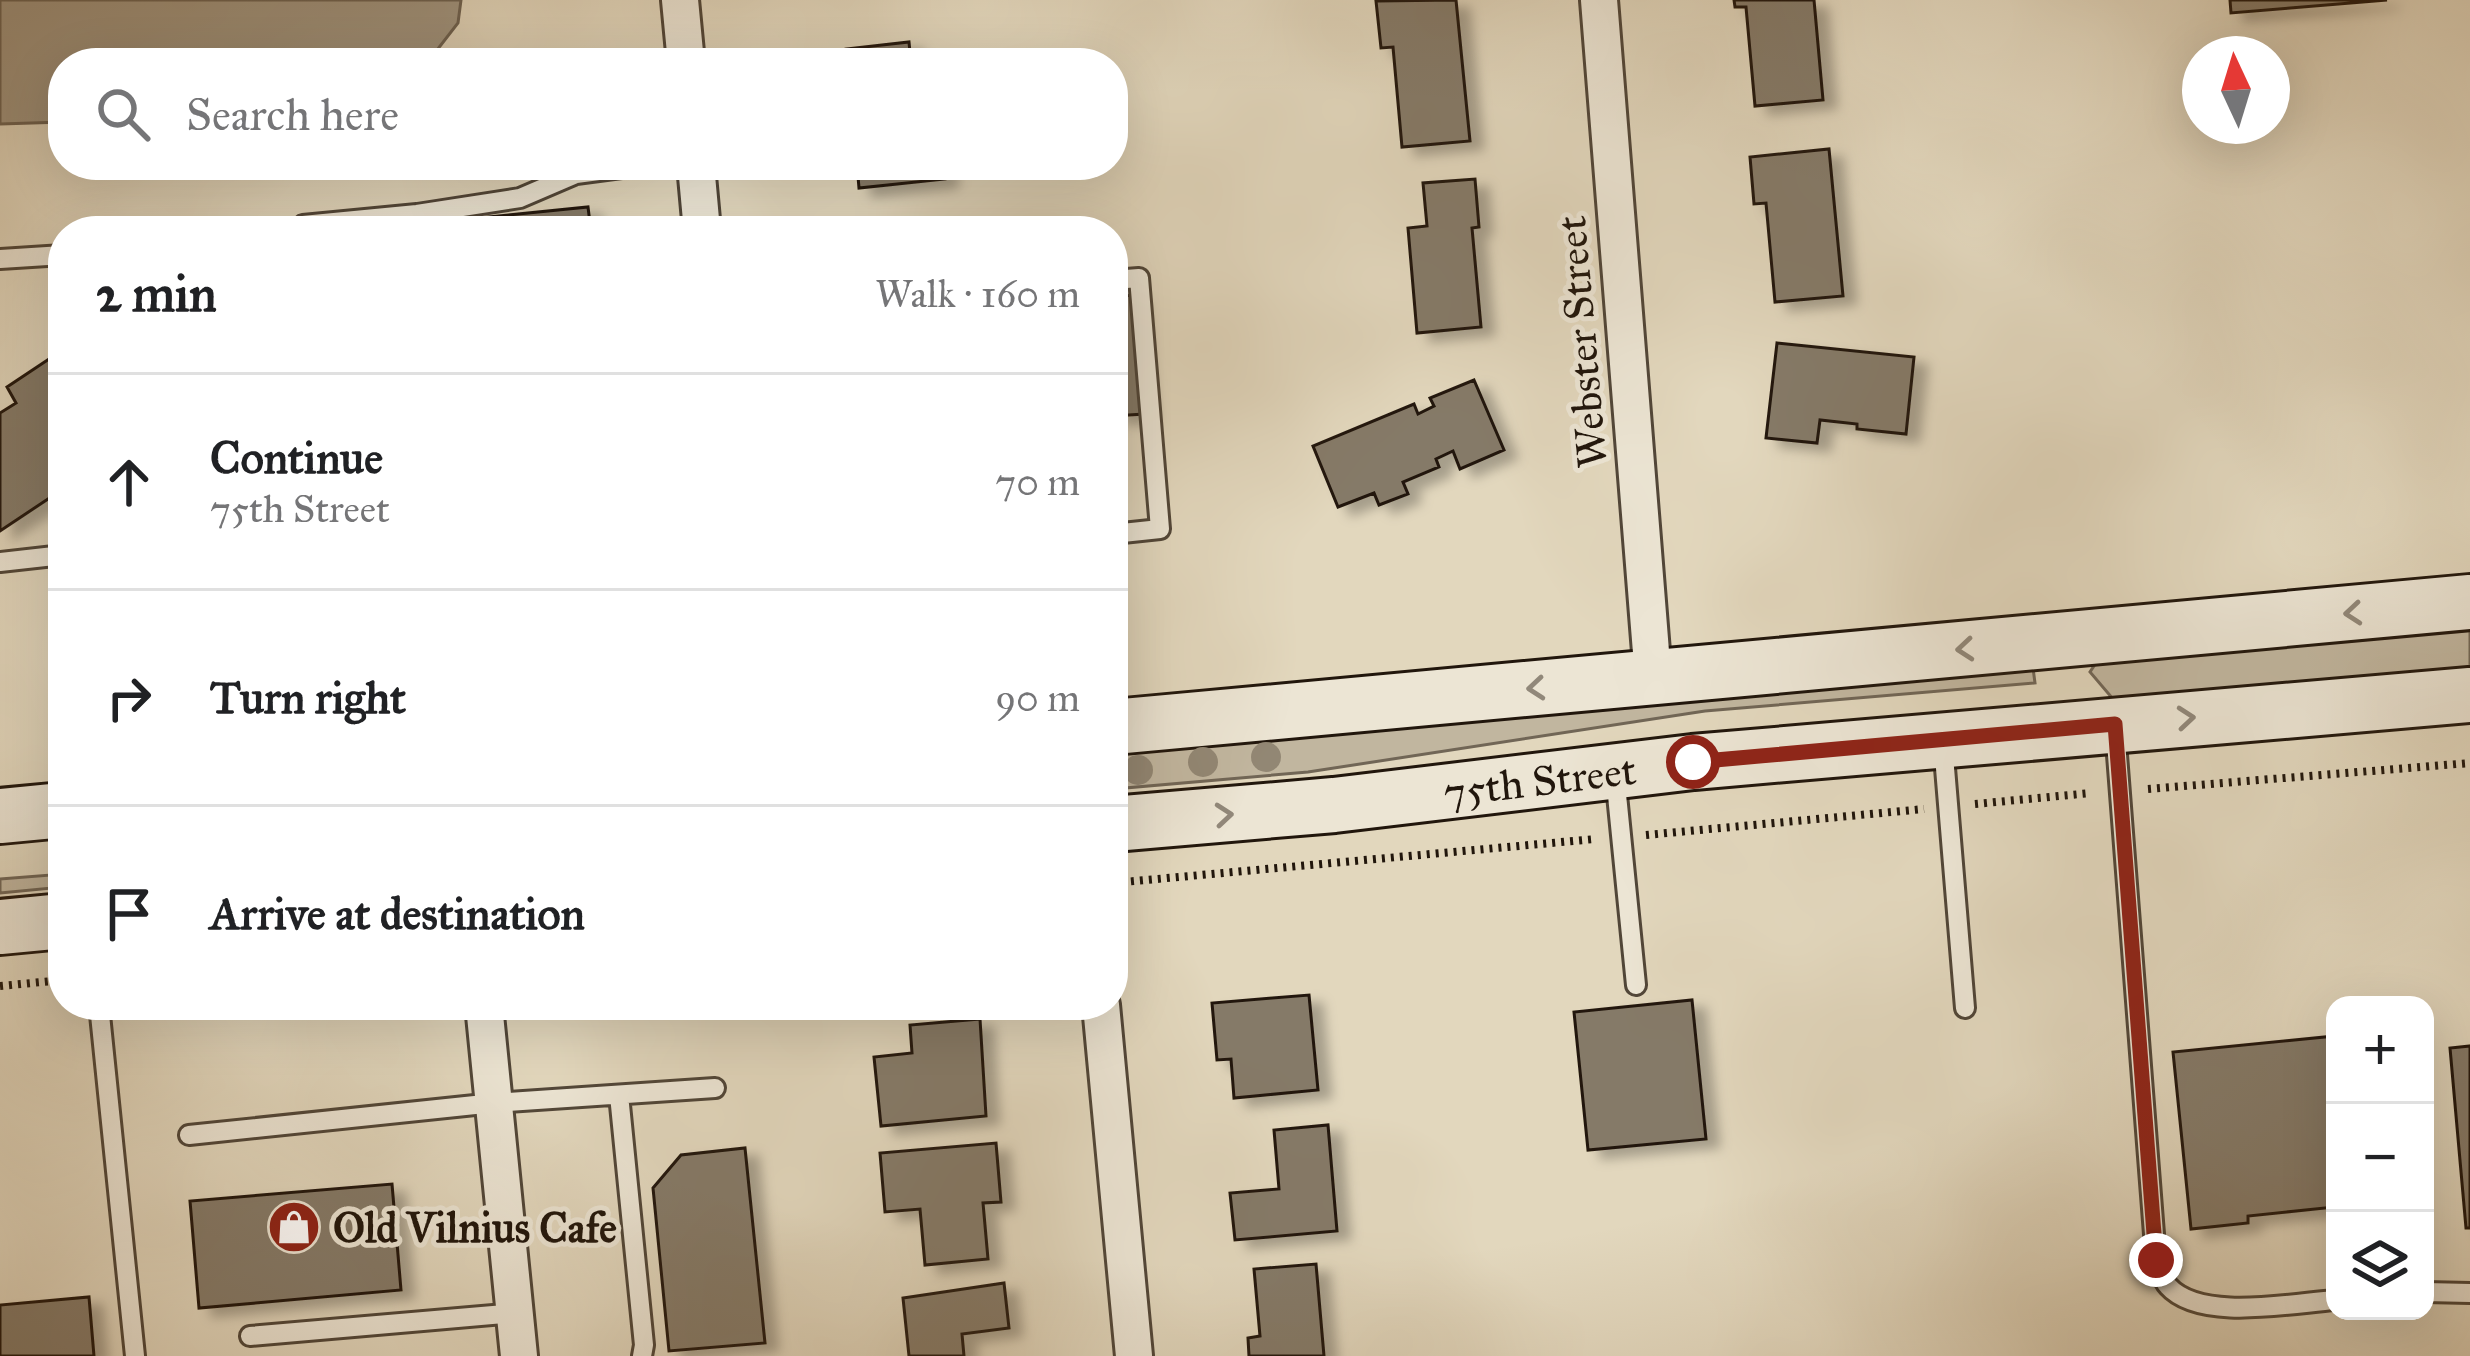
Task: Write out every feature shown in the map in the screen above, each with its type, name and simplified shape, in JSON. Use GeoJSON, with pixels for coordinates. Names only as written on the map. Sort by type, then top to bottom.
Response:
{"type":"FeatureCollection","features":[{"type":"Feature","properties":{"kind":"main road"},"geometry":{"type":"LineString","coordinates":[[1128,726],[2470,602]]}},
{"type":"Feature","properties":{"kind":"main road"},"geometry":{"type":"LineString","coordinates":[[1964,737],[2024,722],[2058,698],[2072,674],[2072,639]]}},
{"type":"Feature","properties":{"kind":"main road","name":"75th Street"},"geometry":{"type":"LineString","coordinates":[[1128,823],[1964,737],[2470,695]]}},
{"type":"Feature","properties":{"kind":"main road"},"geometry":{"type":"LineString","coordinates":[[0,816],[48,811]]}},
{"type":"Feature","properties":{"kind":"main road"},"geometry":{"type":"LineString","coordinates":[[0,927],[48,922]]}},
{"type":"Feature","properties":{"kind":"street"},"geometry":{"type":"LineString","coordinates":[[680,0],[685,48]]}},
{"type":"Feature","properties":{"kind":"street","name":"Webster Street"},"geometry":{"type":"LineString","coordinates":[[1600,0],[1653,677]]}},
{"type":"Feature","properties":{"kind":"street"},"geometry":{"type":"LineString","coordinates":[[697,180],[701,216]]}},
{"type":"Feature","properties":{"kind":"street"},"geometry":{"type":"LineString","coordinates":[[486,1020],[519,1356]]}},
{"type":"Feature","properties":{"kind":"street"},"geometry":{"type":"LineString","coordinates":[[1102,1020],[1134,1356]]}},
{"type":"Feature","properties":{"kind":"lane"},"geometry":{"type":"LineString","coordinates":[[429,216],[520,198],[562,180]]}},
{"type":"Feature","properties":{"kind":"lane"},"geometry":{"type":"LineString","coordinates":[[0,259],[48,256]]}},
{"type":"Feature","properties":{"kind":"lane"},"geometry":{"type":"LineString","coordinates":[[1128,279],[1139,278],[1160,530],[1128,533]]}},
{"type":"Feature","properties":{"kind":"lane"},"geometry":{"type":"LineString","coordinates":[[0,562],[48,557]]}},
{"type":"Feature","properties":{"kind":"lane"},"geometry":{"type":"LineString","coordinates":[[2115,724],[2156,1260],[2168,1286],[2194,1301],[2233,1308],[2326,1301]]}},
{"type":"Feature","properties":{"kind":"lane"},"geometry":{"type":"LineString","coordinates":[[1964,737],[1965,1008]]}},
{"type":"Feature","properties":{"kind":"lane"},"geometry":{"type":"LineString","coordinates":[[1615,771],[1636,985]]}},
{"type":"Feature","properties":{"kind":"lane"},"geometry":{"type":"LineString","coordinates":[[101,1020],[135,1356]]}},
{"type":"Feature","properties":{"kind":"lane"},"geometry":{"type":"LineString","coordinates":[[189,1135],[494,1103],[716,1088]]}},
{"type":"Feature","properties":{"kind":"lane"},"geometry":{"type":"LineString","coordinates":[[619,1095],[642,1356]]}},
{"type":"Feature","properties":{"kind":"lane"},"geometry":{"type":"LineString","coordinates":[[2434,1292],[2470,1293]]}},
{"type":"Feature","properties":{"kind":"lane"},"geometry":{"type":"LineString","coordinates":[[250,1336],[515,1313]]}},
{"type":"Feature","properties":{"kind":"path"},"geometry":{"type":"LineString","coordinates":[[2167,787],[2470,763]]}},
{"type":"Feature","properties":{"kind":"path"},"geometry":{"type":"LineString","coordinates":[[1966,804],[2079,794]]}},
{"type":"Feature","properties":{"kind":"path"},"geometry":{"type":"LineString","coordinates":[[1665,833],[1934,808]]}},
{"type":"Feature","properties":{"kind":"path"},"geometry":{"type":"LineString","coordinates":[[1128,882],[1582,839]]}},
{"type":"Feature","properties":{"kind":"path"},"geometry":{"type":"LineString","coordinates":[[0,986],[48,981]]}},
{"type":"Feature","properties":{"kind":"shaded area"},"geometry":{"type":"Polygon","coordinates":[[[0,0],[461,0],[458,23],[439,48],[48,48],[48,122],[0,124],[0,0]]]}},
{"type":"Feature","properties":{"kind":"shaded area"},"geometry":{"type":"Polygon","coordinates":[[[2470,629],[2470,669],[2113,699],[2090,672],[2096,663],[2470,629]]]}},
{"type":"Feature","properties":{"kind":"shaded area"},"geometry":{"type":"Polygon","coordinates":[[[2033,668],[2035,683],[1705,711],[1308,772],[1128,788],[1128,753],[2033,668]]]}},
{"type":"Feature","properties":{"kind":"shaded area"},"geometry":{"type":"Polygon","coordinates":[[[48,875],[48,888],[0,893],[0,879],[48,875]]]}},
{"type":"Feature","properties":{"kind":"building"},"geometry":{"type":"Polygon","coordinates":[[[1456,0],[1470,141],[1402,147],[1393,47],[1381,48],[1376,1],[1456,0]]]}},
{"type":"Feature","properties":{"kind":"building"},"geometry":{"type":"Polygon","coordinates":[[[1734,0],[1814,0],[1823,100],[1755,106],[1746,7],[1735,7],[1734,0]]]}},
{"type":"Feature","properties":{"kind":"building"},"geometry":{"type":"Polygon","coordinates":[[[2230,0],[2387,0],[2231,13],[2230,0]]]}},
{"type":"Feature","properties":{"kind":"building"},"geometry":{"type":"Polygon","coordinates":[[[909,42],[910,48],[855,48],[909,42]]]}},
{"type":"Feature","properties":{"kind":"building"},"geometry":{"type":"Polygon","coordinates":[[[1829,149],[1843,296],[1775,302],[1766,203],[1754,204],[1750,157],[1829,149]]]}},
{"type":"Feature","properties":{"kind":"building"},"geometry":{"type":"Polygon","coordinates":[[[1475,179],[1479,227],[1472,228],[1481,327],[1417,333],[1408,228],[1427,226],[1423,183],[1475,179]]]}},
{"type":"Feature","properties":{"kind":"building"},"geometry":{"type":"Polygon","coordinates":[[[858,180],[935,180],[859,188],[858,180]]]}},
{"type":"Feature","properties":{"kind":"building"},"geometry":{"type":"Polygon","coordinates":[[[588,207],[589,216],[498,216],[588,207]]]}},
{"type":"Feature","properties":{"kind":"building"},"geometry":{"type":"Polygon","coordinates":[[[1133,295],[1144,414],[1128,415],[1128,296],[1133,295]]]}},
{"type":"Feature","properties":{"kind":"building"},"geometry":{"type":"Polygon","coordinates":[[[1777,343],[1914,357],[1906,434],[1820,420],[1817,443],[1766,438],[1777,343]]]}},
{"type":"Feature","properties":{"kind":"building"},"geometry":{"type":"Polygon","coordinates":[[[48,360],[48,499],[0,531],[0,413],[16,403],[7,387],[48,360]]]}},
{"type":"Feature","properties":{"kind":"building"},"geometry":{"type":"Polygon","coordinates":[[[1474,380],[1504,450],[1460,469],[1453,451],[1436,459],[1439,467],[1403,482],[1408,494],[1379,505],[1374,493],[1338,507],[1313,446],[1414,404],[1418,414],[1434,406],[1430,398],[1474,380]]]}},
{"type":"Feature","properties":{"kind":"building"},"geometry":{"type":"Polygon","coordinates":[[[1309,995],[1318,1090],[1234,1098],[1231,1059],[1217,1060],[1212,1003],[1309,995]]]}},
{"type":"Feature","properties":{"kind":"building"},"geometry":{"type":"Polygon","coordinates":[[[1692,1000],[1706,1139],[1588,1150],[1574,1012],[1692,1000]]]}},
{"type":"Feature","properties":{"kind":"building"},"geometry":{"type":"Polygon","coordinates":[[[980,1020],[986,1116],[881,1126],[874,1057],[912,1053],[910,1025],[980,1020]]]}},
{"type":"Feature","properties":{"kind":"building"},"geometry":{"type":"Polygon","coordinates":[[[2326,1037],[2326,1208],[2248,1216],[2248,1223],[2191,1229],[2173,1052],[2326,1037]]]}},
{"type":"Feature","properties":{"kind":"building"},"geometry":{"type":"Polygon","coordinates":[[[2470,1046],[2470,1228],[2466,1228],[2450,1048],[2470,1046]]]}},
{"type":"Feature","properties":{"kind":"building"},"geometry":{"type":"Polygon","coordinates":[[[1328,1125],[1337,1231],[1235,1240],[1230,1193],[1279,1189],[1274,1130],[1328,1125]]]}},
{"type":"Feature","properties":{"kind":"building"},"geometry":{"type":"Polygon","coordinates":[[[996,1143],[1001,1202],[983,1203],[988,1259],[925,1265],[920,1209],[885,1212],[880,1153],[996,1143]]]}},
{"type":"Feature","properties":{"kind":"building"},"geometry":{"type":"Polygon","coordinates":[[[745,1148],[765,1343],[669,1351],[653,1188],[681,1155],[745,1148]]]}},
{"type":"Feature","properties":{"kind":"building"},"geometry":{"type":"Polygon","coordinates":[[[392,1184],[401,1290],[199,1308],[190,1201],[392,1184]]]}},
{"type":"Feature","properties":{"kind":"building"},"geometry":{"type":"Polygon","coordinates":[[[1316,1264],[1324,1356],[1249,1356],[1248,1338],[1260,1336],[1254,1269],[1316,1264]]]}},
{"type":"Feature","properties":{"kind":"building"},"geometry":{"type":"Polygon","coordinates":[[[1004,1283],[1009,1328],[962,1334],[964,1356],[909,1356],[903,1298],[1004,1283]]]}},
{"type":"Feature","properties":{"kind":"building"},"geometry":{"type":"Polygon","coordinates":[[[89,1297],[94,1356],[0,1356],[0,1305],[89,1297]]]}},
{"type":"Feature","properties":{"kind":"place","name":"Old Vilnius Cafe"},"geometry":{"type":"Point","coordinates":[294,1227]}},
{"type":"Feature","properties":{"kind":"route"},"geometry":{"type":"LineString","coordinates":[[1693,762],[2115,724],[2156,1260]]}}]}
